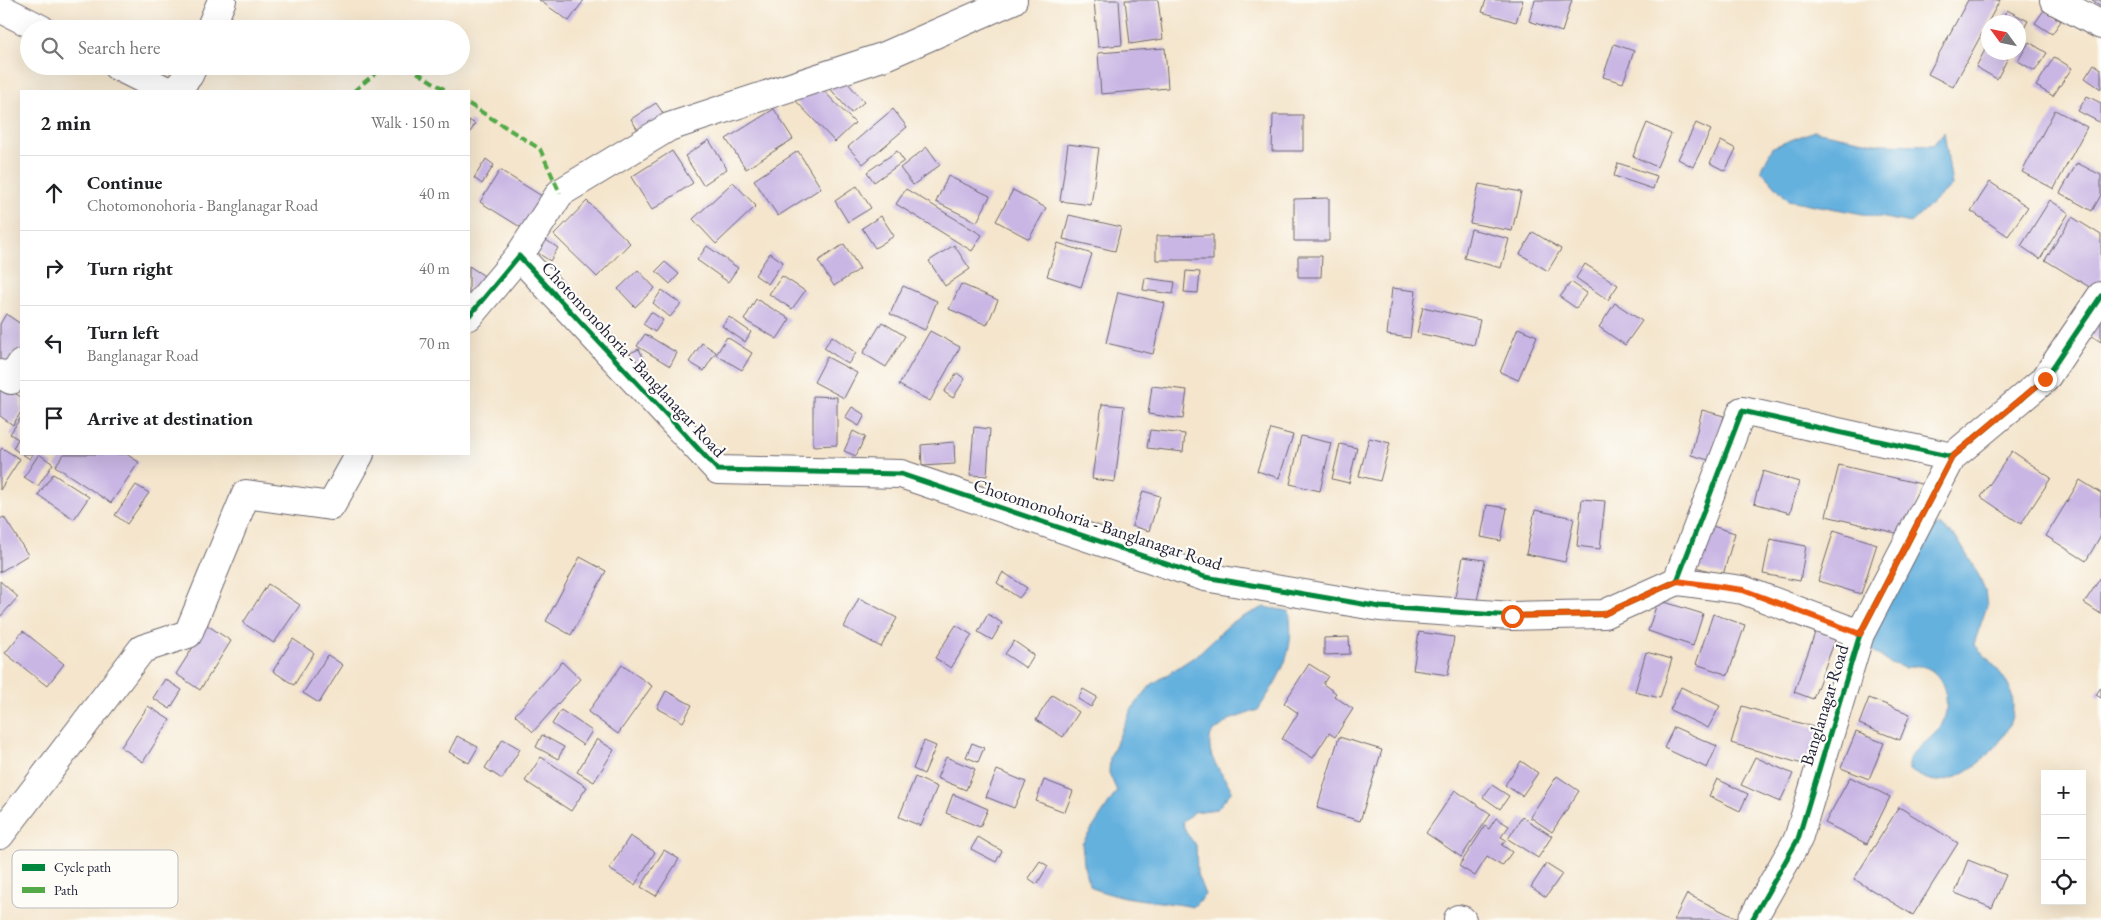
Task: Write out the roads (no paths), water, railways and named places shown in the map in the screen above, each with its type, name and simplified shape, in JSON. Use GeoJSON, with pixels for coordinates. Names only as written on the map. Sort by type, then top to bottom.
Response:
{"type":"FeatureCollection","features":[{"type":"Feature","properties":{"kind":"street"},"geometry":{"type":"LineString","coordinates":[[214,20],[222,0]]}},
{"type":"Feature","properties":{"kind":"street"},"geometry":{"type":"LineString","coordinates":[[519,256],[560,193],[669,127],[885,56],[1014,0]]}},
{"type":"Feature","properties":{"kind":"street"},"geometry":{"type":"LineString","coordinates":[[2054,0],[2101,25]]}},
{"type":"Feature","properties":{"kind":"street"},"geometry":{"type":"LineString","coordinates":[[0,8],[23,20]]}},
{"type":"Feature","properties":{"kind":"street"},"geometry":{"type":"LineString","coordinates":[[135,75],[165,90]]}},
{"type":"Feature","properties":{"kind":"street"},"geometry":{"type":"LineString","coordinates":[[176,90],[190,75]]}},
{"type":"Feature","properties":{"kind":"street","name":"Chotomonohoria - Banglanagar Road"},"geometry":{"type":"LineString","coordinates":[[470,315],[519,256],[718,470],[902,474],[1205,577],[1380,607],[1512,616],[1604,614],[1677,581]]}},
{"type":"Feature","properties":{"kind":"street","name":"Banglanagar Road"},"geometry":{"type":"LineString","coordinates":[[1752,920],[1798,839],[1860,634],[1952,457],[2045,379],[2101,296]]}},
{"type":"Feature","properties":{"kind":"street"},"geometry":{"type":"LineString","coordinates":[[0,374],[11,380],[20,366]]}},
{"type":"Feature","properties":{"kind":"street"},"geometry":{"type":"LineString","coordinates":[[1860,634],[1743,590],[1677,581],[1742,411],[1952,457]]}},
{"type":"Feature","properties":{"kind":"street"},"geometry":{"type":"LineString","coordinates":[[0,835],[142,649],[188,634],[246,494],[331,506],[359,455]]}},
{"type":"Feature","properties":{"kind":"street"},"geometry":{"type":"LineString","coordinates":[[1458,919],[1462,920]]}},
{"type":"Feature","properties":{"kind":"water"},"geometry":{"type":"Polygon","coordinates":[[[1814,131],[1880,144],[1933,145],[1944,132],[1952,185],[1911,223],[1788,200],[1761,170],[1773,147],[1814,131]]]}},
{"type":"Feature","properties":{"kind":"water"},"geometry":{"type":"Polygon","coordinates":[[[1939,525],[1956,537],[1978,574],[1985,591],[1987,606],[1974,644],[2005,679],[2012,696],[2013,705],[2012,717],[2007,730],[1991,752],[1980,762],[1957,776],[1935,781],[1926,779],[1909,770],[1909,758],[1936,732],[1943,722],[1946,700],[1945,690],[1940,680],[1926,668],[1917,666],[1905,668],[1888,662],[1864,644],[1927,530],[1939,525]]]}},
{"type":"Feature","properties":{"kind":"water"},"geometry":{"type":"Polygon","coordinates":[[[1264,607],[1289,611],[1290,639],[1284,664],[1258,710],[1229,720],[1211,734],[1210,751],[1212,757],[1232,791],[1217,809],[1194,812],[1182,822],[1187,834],[1196,845],[1197,874],[1205,895],[1193,907],[1123,897],[1109,894],[1091,886],[1086,877],[1082,844],[1117,791],[1109,773],[1110,757],[1131,710],[1151,685],[1197,655],[1232,622],[1264,607]]]}}]}
